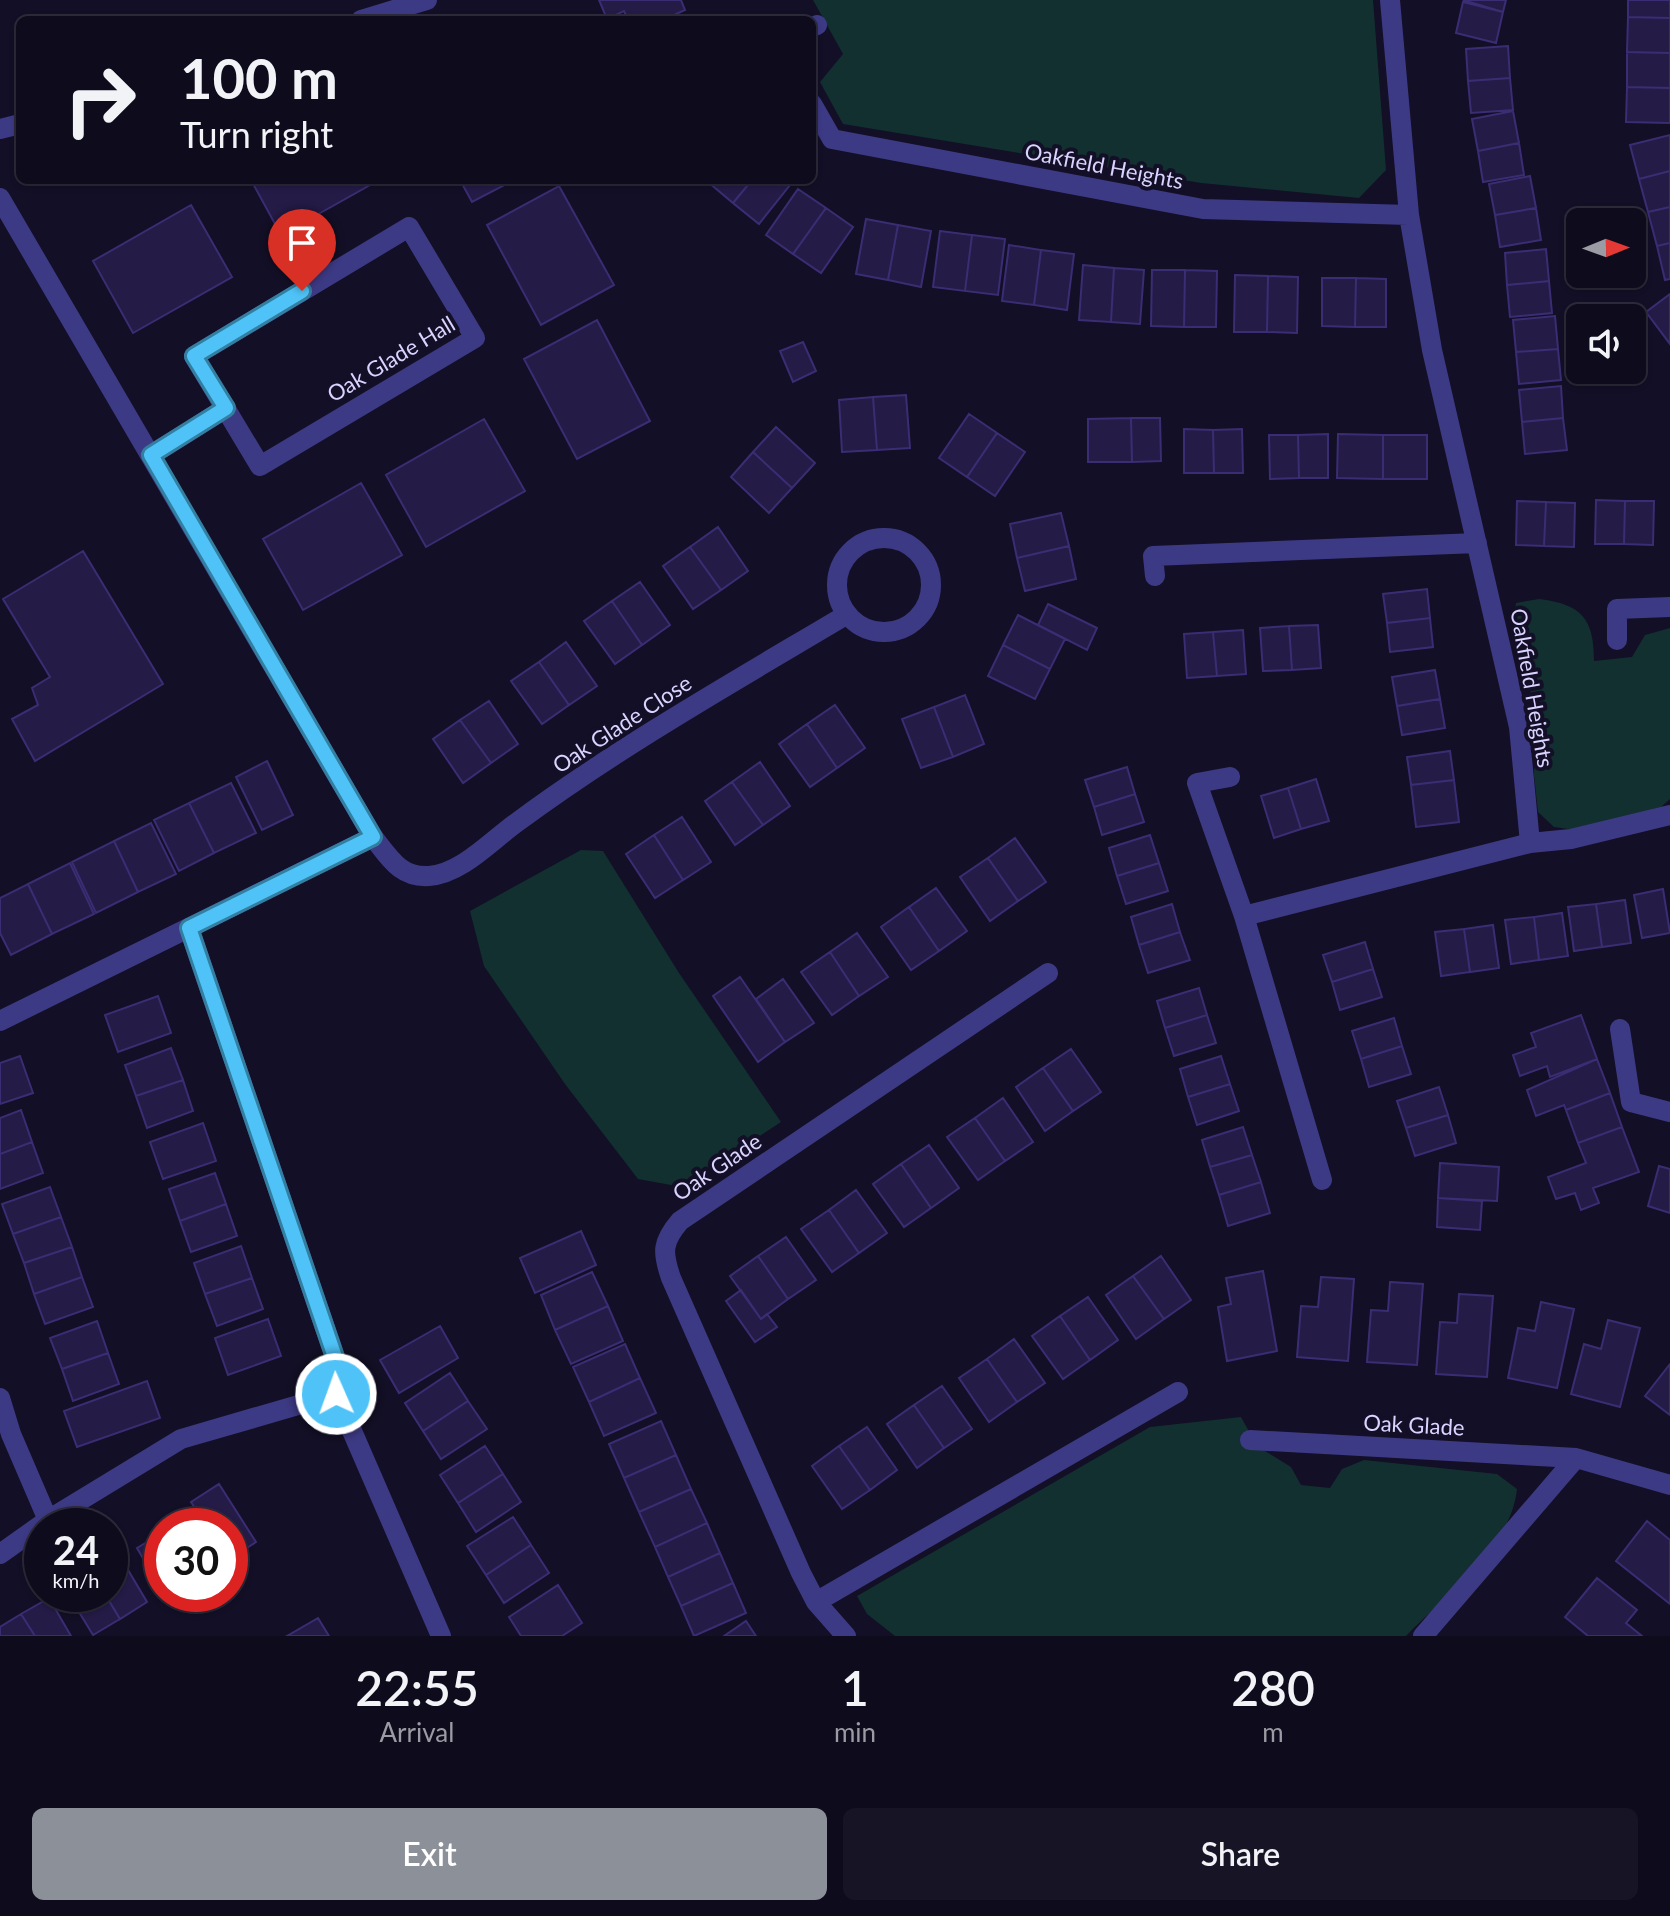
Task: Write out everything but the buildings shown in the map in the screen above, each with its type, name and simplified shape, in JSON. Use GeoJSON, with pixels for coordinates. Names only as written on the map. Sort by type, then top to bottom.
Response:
{"type":"FeatureCollection","features":[{"type":"Feature","properties":{"kind":"street"},"geometry":{"type":"LineString","coordinates":[[374,16],[427,0]]}},
{"type":"Feature","properties":{"kind":"street","name":"Oakfield Heights"},"geometry":{"type":"LineString","coordinates":[[1390,0],[1409,215],[1432,350],[1519,727],[1530,843]]}},
{"type":"Feature","properties":{"kind":"street","name":"Oakfield Heights"},"geometry":{"type":"LineString","coordinates":[[816,111],[832,139],[1188,206],[1409,215]]}},
{"type":"Feature","properties":{"kind":"street"},"geometry":{"type":"LineString","coordinates":[[0,198],[373,837],[0,1021]]}},
{"type":"Feature","properties":{"kind":"street","name":"Oak Glade Hall"},"geometry":{"type":"LineString","coordinates":[[409,227],[475,338],[260,466],[226,408],[194,356],[409,227]]}},
{"type":"Feature","properties":{"kind":"street"},"geometry":{"type":"LineString","coordinates":[[151,455],[226,408]]}},
{"type":"Feature","properties":{"kind":"street"},"geometry":{"type":"LineString","coordinates":[[884,537],[903,541],[925,560],[931,580],[929,601],[922,614],[905,629],[880,633],[857,626],[846,615],[838,599],[836,579],[849,552],[867,540],[884,537]]}},
{"type":"Feature","properties":{"kind":"street"},"geometry":{"type":"LineString","coordinates":[[1155,576],[1153,556],[1477,543]]}},
{"type":"Feature","properties":{"kind":"street"},"geometry":{"type":"LineString","coordinates":[[1617,640],[1617,609],[1670,607]]}},
{"type":"Feature","properties":{"kind":"street","name":"Oak Glade Close"},"geometry":{"type":"LineString","coordinates":[[373,837],[397,868],[412,875],[449,872],[527,815],[701,701],[846,615]]}},
{"type":"Feature","properties":{"kind":"street"},"geometry":{"type":"LineString","coordinates":[[1230,777],[1197,783],[1244,916],[1322,1180]]}},
{"type":"Feature","properties":{"kind":"street"},"geometry":{"type":"LineString","coordinates":[[1244,916],[1530,843],[1571,839],[1670,815]]}},
{"type":"Feature","properties":{"kind":"street"},"geometry":{"type":"LineString","coordinates":[[189,928],[338,1366],[336,1394],[441,1636]]}},
{"type":"Feature","properties":{"kind":"street","name":"Oak Glade"},"geometry":{"type":"LineString","coordinates":[[846,1636],[816,1602],[671,1278],[663,1254],[666,1238],[680,1221],[1048,973]]}},
{"type":"Feature","properties":{"kind":"street"},"geometry":{"type":"LineString","coordinates":[[1620,1029],[1631,1102],[1670,1112]]}},
{"type":"Feature","properties":{"kind":"street"},"geometry":{"type":"LineString","coordinates":[[816,1602],[1178,1392]]}},
{"type":"Feature","properties":{"kind":"street"},"geometry":{"type":"LineString","coordinates":[[68,1508],[181,1439],[336,1394]]}},
{"type":"Feature","properties":{"kind":"street"},"geometry":{"type":"LineString","coordinates":[[0,1398],[11,1434],[43,1508]]}},
{"type":"Feature","properties":{"kind":"street","name":"Oak Glade"},"geometry":{"type":"LineString","coordinates":[[1250,1440],[1576,1458],[1670,1485]]}},
{"type":"Feature","properties":{"kind":"street"},"geometry":{"type":"LineString","coordinates":[[1423,1636],[1576,1458]]}},
{"type":"Feature","properties":{"kind":"street"},"geometry":{"type":"LineString","coordinates":[[0,1554],[24,1537]]}},
{"type":"Feature","properties":{"kind":"green space"},"geometry":{"type":"Polygon","coordinates":[[[813,0],[1373,0],[1386,170],[1359,198],[1201,183],[843,124],[820,82],[843,54],[813,0]]]}},
{"type":"Feature","properties":{"kind":"green space"},"geometry":{"type":"Polygon","coordinates":[[[1539,599],[1566,605],[1583,616],[1591,634],[1594,661],[1632,657],[1645,635],[1670,628],[1670,799],[1661,807],[1576,830],[1554,827],[1538,812],[1534,775],[1536,715],[1513,621],[1516,603],[1539,599]]]}},
{"type":"Feature","properties":{"kind":"green space"},"geometry":{"type":"Polygon","coordinates":[[[581,850],[603,851],[679,973],[781,1122],[682,1187],[638,1179],[565,1084],[484,966],[470,911],[581,850]]]}},
{"type":"Feature","properties":{"kind":"green space"},"geometry":{"type":"Polygon","coordinates":[[[1241,1417],[1257,1446],[1291,1467],[1301,1485],[1330,1488],[1342,1469],[1364,1460],[1497,1474],[1517,1489],[1512,1511],[1490,1551],[1406,1636],[895,1636],[867,1614],[857,1596],[1150,1427],[1241,1417]]]}},
{"type":"Feature","properties":{"kind":"route"},"geometry":{"type":"LineString","coordinates":[[302,291],[194,356],[226,408],[151,455],[373,837],[189,928],[338,1366],[336,1394]]}}]}
